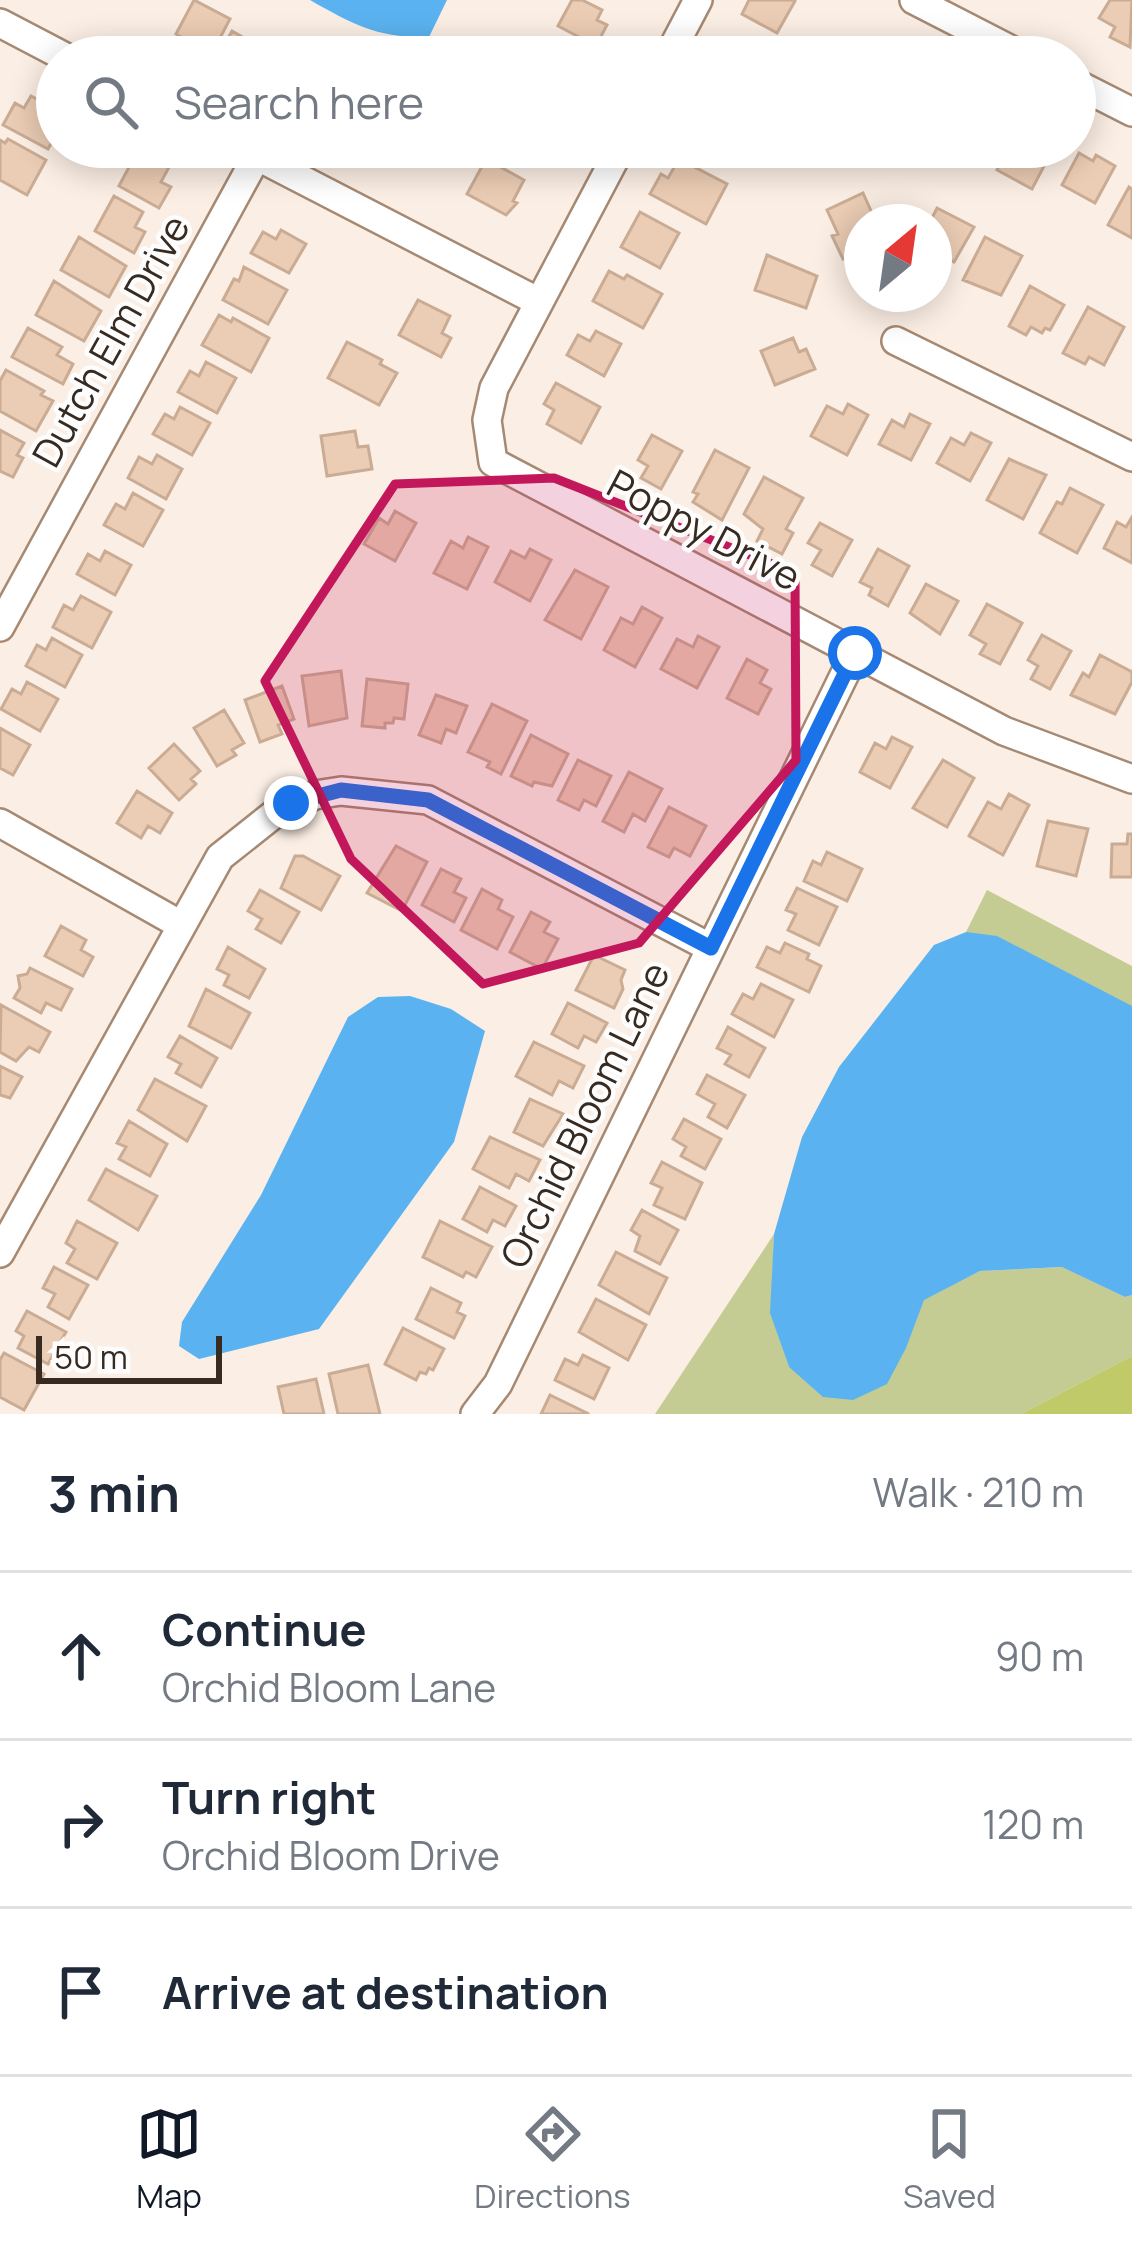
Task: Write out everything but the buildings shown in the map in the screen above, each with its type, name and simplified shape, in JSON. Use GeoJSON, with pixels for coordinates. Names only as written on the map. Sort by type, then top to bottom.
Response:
{"type":"FeatureCollection","features":[{"type":"Feature","properties":{"kind":"street"},"geometry":{"type":"LineString","coordinates":[[20,0],[2,29],[36,44]]}},
{"type":"Feature","properties":{"kind":"street"},"geometry":{"type":"LineString","coordinates":[[679,36],[698,0]]}},
{"type":"Feature","properties":{"kind":"street"},"geometry":{"type":"LineString","coordinates":[[914,0],[984,36]]}},
{"type":"Feature","properties":{"kind":"street"},"geometry":{"type":"LineString","coordinates":[[1096,94],[1132,112]]}},
{"type":"Feature","properties":{"kind":"street","name":"Dutch Elm Drive"},"geometry":{"type":"LineString","coordinates":[[0,627],[240,168]]}},
{"type":"Feature","properties":{"kind":"street"},"geometry":{"type":"LineString","coordinates":[[279,168],[539,302],[610,168]]}},
{"type":"Feature","properties":{"kind":"street","name":"Poppy Drive"},"geometry":{"type":"LineString","coordinates":[[539,302],[494,388],[488,420],[493,462],[1004,731],[1132,779]]}},
{"type":"Feature","properties":{"kind":"street"},"geometry":{"type":"LineString","coordinates":[[896,341],[1132,457]]}},
{"type":"Feature","properties":{"kind":"street","name":"Orchid Bloom Lane"},"geometry":{"type":"LineString","coordinates":[[475,1414],[497,1384],[855,653]]}},
{"type":"Feature","properties":{"kind":"street"},"geometry":{"type":"LineString","coordinates":[[0,1253],[220,857],[252,828],[291,803],[341,790],[428,800],[711,948]]}},
{"type":"Feature","properties":{"kind":"street"},"geometry":{"type":"LineString","coordinates":[[0,823],[181,925]]}},
{"type":"Feature","properties":{"kind":"highlighted area"},"geometry":{"type":"Polygon","coordinates":[[[554,478],[795,573],[796,760],[639,943],[483,984],[351,859],[265,681],[395,484],[554,478]]]}},
{"type":"Feature","properties":{"kind":"green space"},"geometry":{"type":"Polygon","coordinates":[[[987,890],[1132,966],[1132,1018],[966,932],[987,890]]]}},
{"type":"Feature","properties":{"kind":"green space"},"geometry":{"type":"Polygon","coordinates":[[[774,1234],[771,1314],[789,1367],[980,1271],[1063,1267],[1125,1297],[1132,1295],[1132,1356],[1021,1414],[655,1414],[774,1234]]]}},
{"type":"Feature","properties":{"kind":"green space"},"geometry":{"type":"Polygon","coordinates":[[[1132,1356],[1132,1414],[1021,1414],[1132,1356]]]}},
{"type":"Feature","properties":{"kind":"water"},"geometry":{"type":"Polygon","coordinates":[[[310,0],[447,0],[429,36],[395,35],[310,0]]]}},
{"type":"Feature","properties":{"kind":"water"},"geometry":{"type":"Polygon","coordinates":[[[966,932],[997,936],[1132,1006],[1132,1295],[1125,1297],[1062,1267],[980,1271],[924,1300],[887,1384],[853,1400],[823,1397],[789,1367],[770,1313],[774,1234],[802,1137],[839,1067],[934,945],[966,932]]]}},
{"type":"Feature","properties":{"kind":"water"},"geometry":{"type":"Polygon","coordinates":[[[410,996],[451,1009],[485,1031],[454,1142],[319,1329],[199,1359],[179,1346],[182,1322],[261,1195],[348,1017],[378,997],[410,996]]]}},
{"type":"Feature","properties":{"kind":"route"},"geometry":{"type":"LineString","coordinates":[[291,803],[341,790],[428,800],[711,948],[855,653]]}}]}
